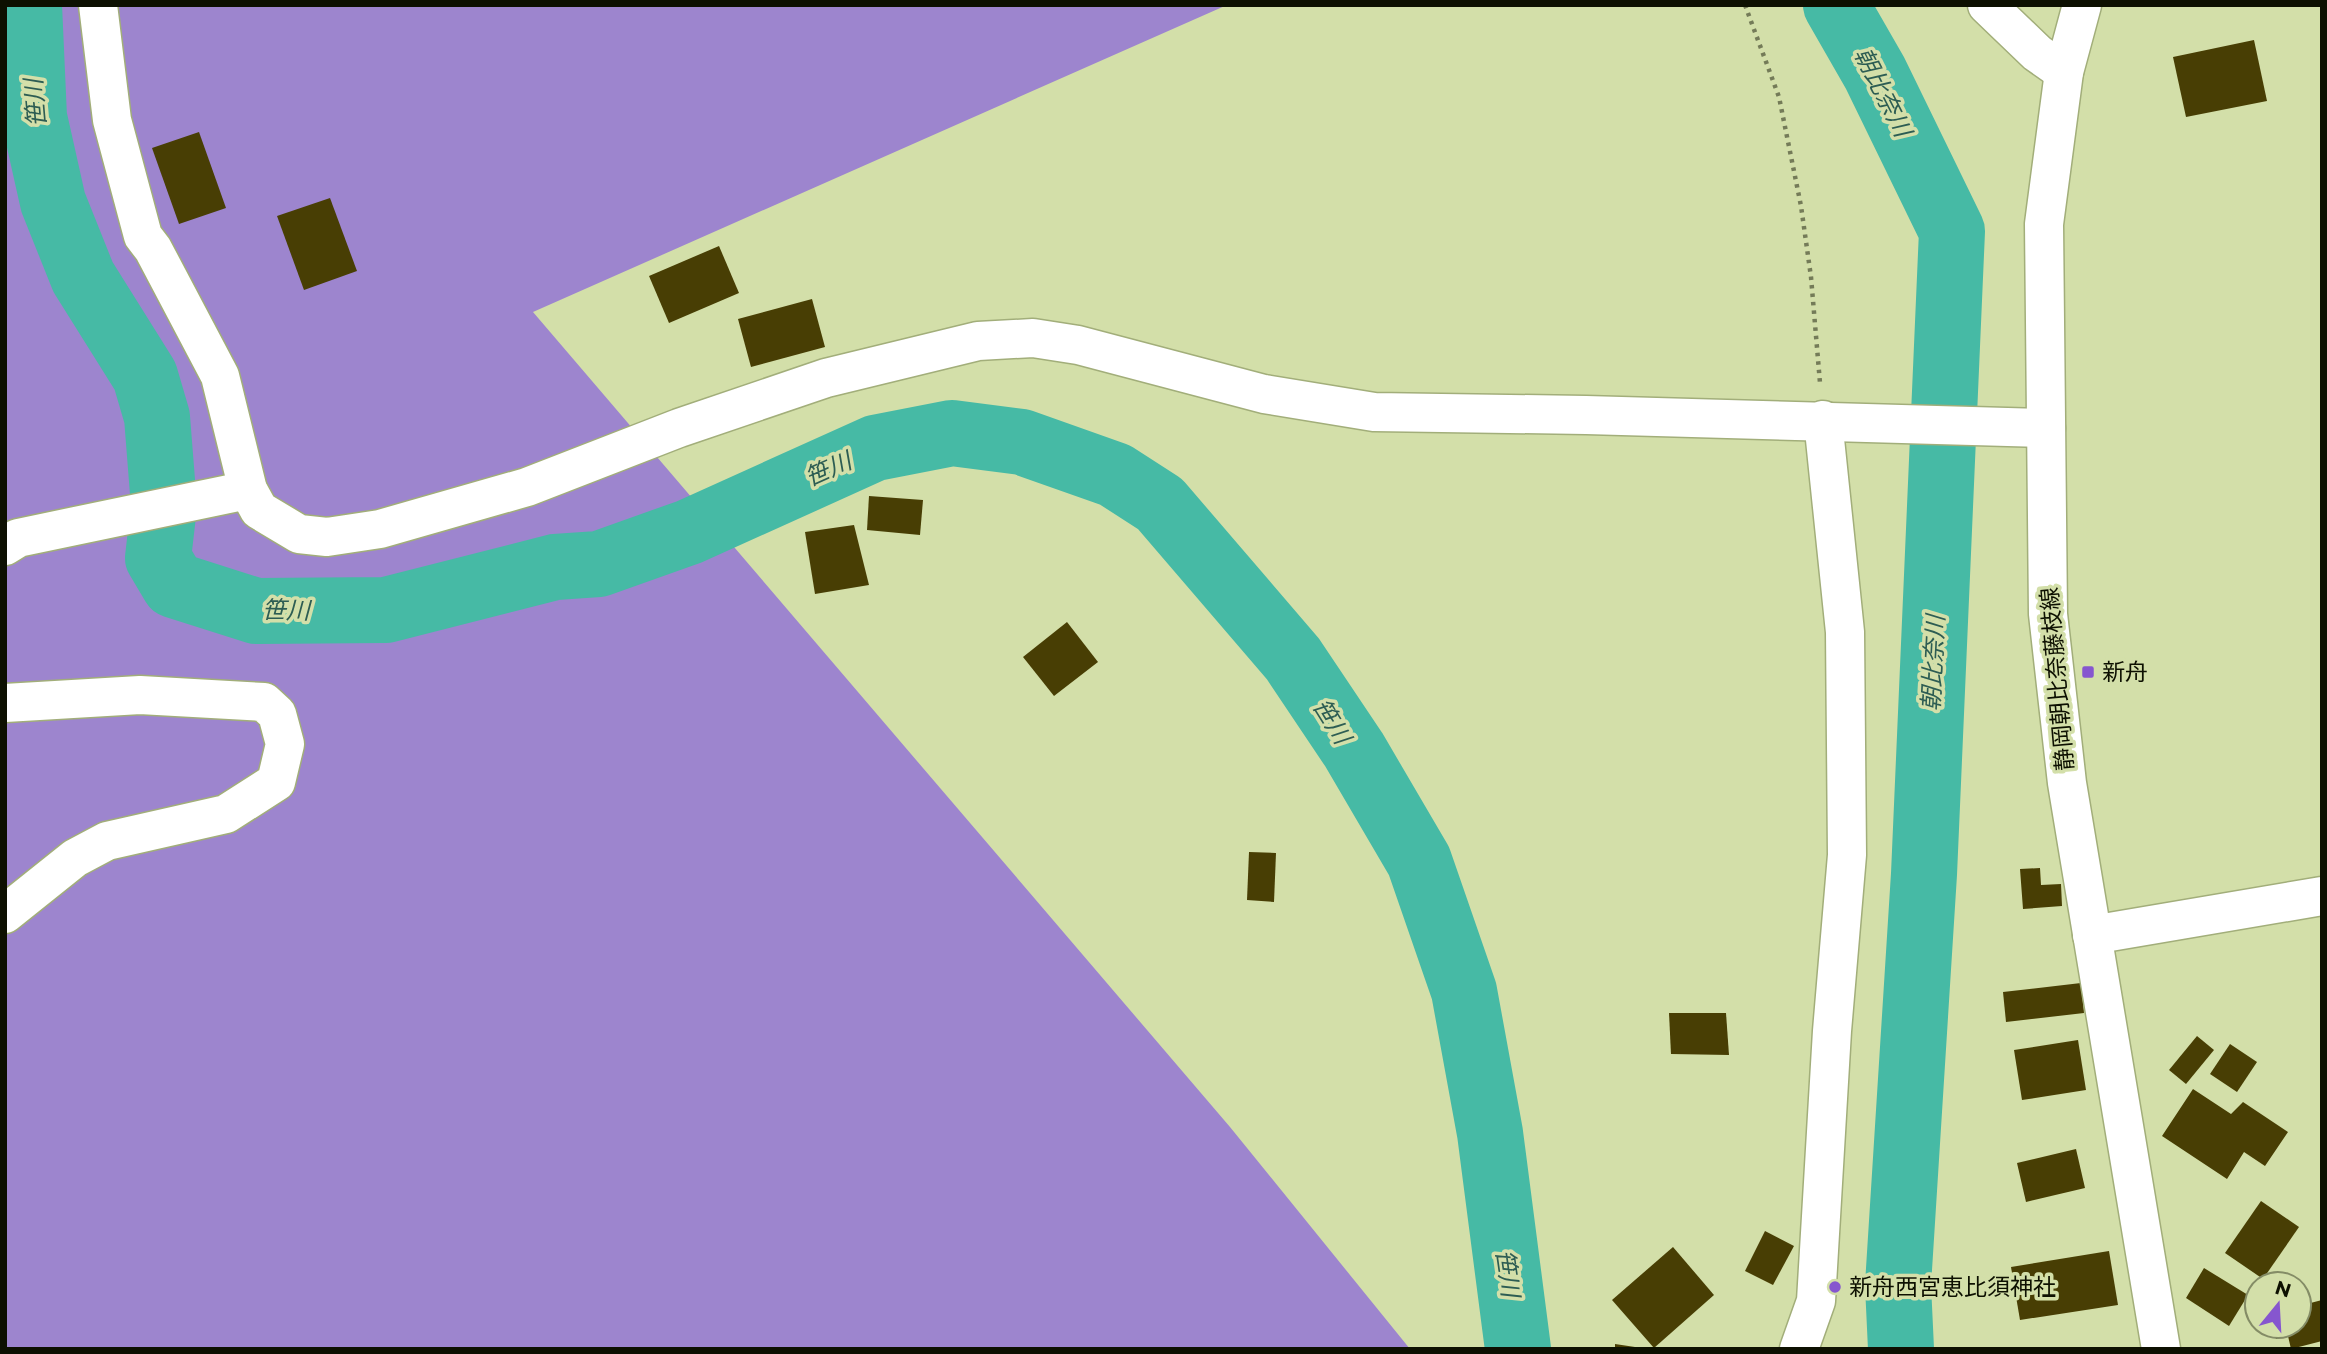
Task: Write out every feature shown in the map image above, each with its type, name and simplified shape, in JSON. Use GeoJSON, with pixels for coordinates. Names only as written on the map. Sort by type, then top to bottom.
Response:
{"type":"FeatureCollection","features":[{"type":"Feature","properties":{"kind":"street"},"geometry":{"type":"LineString","coordinates":[[98,5],[112,120],[144,236],[220,376],[248,490],[259,510],[299,534],[327,537],[380,529],[527,487],[679,428],[826,378],[978,341],[1033,338],[1079,345],[1264,394],[1374,412],[2034,427]]}},
{"type":"Feature","properties":{"kind":"street"},"geometry":{"type":"LineString","coordinates":[[1987,5],[2037,53],[2064,72]]}},
{"type":"Feature","properties":{"kind":"street","name":"静岡朝比奈藤枝線"},"geometry":{"type":"LineString","coordinates":[[2082,5],[2064,72],[2044,224],[2034,427],[2049,614],[2067,783],[2161,1349]]}},
{"type":"Feature","properties":{"kind":"street"},"geometry":{"type":"LineString","coordinates":[[1799,1349],[1816,1301],[1832,1031],[1847,855],[1845,632],[1837,421]]}},
{"type":"Feature","properties":{"kind":"street"},"geometry":{"type":"LineString","coordinates":[[5,545],[18,538],[248,490]]}},
{"type":"Feature","properties":{"kind":"street"},"geometry":{"type":"LineString","coordinates":[[5,703],[140,695],[264,702],[277,714],[285,744],[276,782],[226,814],[107,841],[75,858],[5,914]]}},
{"type":"Feature","properties":{"kind":"street"},"geometry":{"type":"LineString","coordinates":[[2092,935],[2322,897]]}},
{"type":"Feature","properties":{"kind":"path"},"geometry":{"type":"LineString","coordinates":[[1745,5],[1779,97],[1801,206],[1837,421]]}},
{"type":"Feature","properties":{"kind":"shaded area"},"geometry":{"type":"Polygon","coordinates":[[[5,5],[1227,5],[533,312],[1230,1127],[1410,1349],[5,1349],[5,5]]]}},
{"type":"Feature","properties":{"kind":"building"},"geometry":{"type":"Polygon","coordinates":[[[2254,40],[2267,101],[2186,117],[2173,57],[2254,40]]]}},
{"type":"Feature","properties":{"kind":"building"},"geometry":{"type":"Polygon","coordinates":[[[199,132],[226,208],[179,224],[152,148],[199,132]]]}},
{"type":"Feature","properties":{"kind":"building"},"geometry":{"type":"Polygon","coordinates":[[[330,198],[357,271],[304,290],[277,216],[330,198]]]}},
{"type":"Feature","properties":{"kind":"building"},"geometry":{"type":"Polygon","coordinates":[[[719,246],[739,293],[669,323],[649,276],[719,246]]]}},
{"type":"Feature","properties":{"kind":"building"},"geometry":{"type":"Polygon","coordinates":[[[812,299],[825,347],[751,367],[738,319],[812,299]]]}},
{"type":"Feature","properties":{"kind":"building"},"geometry":{"type":"Polygon","coordinates":[[[869,496],[923,500],[920,535],[867,530],[869,496]]]}},
{"type":"Feature","properties":{"kind":"building"},"geometry":{"type":"Polygon","coordinates":[[[854,525],[869,585],[815,594],[805,532],[854,525]]]}},
{"type":"Feature","properties":{"kind":"building"},"geometry":{"type":"Polygon","coordinates":[[[1067,622],[1098,662],[1054,696],[1023,657],[1067,622]]]}},
{"type":"Feature","properties":{"kind":"building"},"geometry":{"type":"Polygon","coordinates":[[[1249,852],[1276,853],[1274,902],[1247,900],[1249,852]]]}},
{"type":"Feature","properties":{"kind":"building"},"geometry":{"type":"Polygon","coordinates":[[[2040,868],[2041,885],[2061,884],[2062,906],[2023,909],[2020,869],[2040,868]]]}},
{"type":"Feature","properties":{"kind":"building"},"geometry":{"type":"Polygon","coordinates":[[[2081,983],[2084,1013],[2006,1022],[2003,992],[2081,983]]]}},
{"type":"Feature","properties":{"kind":"building"},"geometry":{"type":"Polygon","coordinates":[[[1669,1013],[1726,1013],[1729,1055],[1671,1054],[1669,1013]]]}},
{"type":"Feature","properties":{"kind":"building"},"geometry":{"type":"Polygon","coordinates":[[[2197,1036],[2214,1050],[2186,1084],[2169,1070],[2197,1036]]]}},
{"type":"Feature","properties":{"kind":"building"},"geometry":{"type":"Polygon","coordinates":[[[2078,1040],[2086,1090],[2022,1100],[2014,1050],[2078,1040]]]}},
{"type":"Feature","properties":{"kind":"building"},"geometry":{"type":"Polygon","coordinates":[[[2230,1044],[2257,1062],[2237,1092],[2210,1074],[2230,1044]]]}},
{"type":"Feature","properties":{"kind":"building"},"geometry":{"type":"Polygon","coordinates":[[[2193,1089],[2231,1114],[2243,1102],[2288,1132],[2265,1166],[2244,1152],[2227,1179],[2162,1136],[2193,1089]]]}},
{"type":"Feature","properties":{"kind":"building"},"geometry":{"type":"Polygon","coordinates":[[[2076,1149],[2085,1188],[2026,1202],[2017,1163],[2076,1149]]]}},
{"type":"Feature","properties":{"kind":"building"},"geometry":{"type":"Polygon","coordinates":[[[2261,1201],[2299,1227],[2269,1270],[2250,1270],[2225,1253],[2261,1201]]]}},
{"type":"Feature","properties":{"kind":"building"},"geometry":{"type":"Polygon","coordinates":[[[1765,1231],[1794,1246],[1773,1285],[1745,1271],[1765,1231]]]}},
{"type":"Feature","properties":{"kind":"building"},"geometry":{"type":"Polygon","coordinates":[[[1673,1247],[1714,1295],[1654,1348],[1612,1300],[1673,1247]]]}},
{"type":"Feature","properties":{"kind":"building"},"geometry":{"type":"Polygon","coordinates":[[[2109,1251],[2118,1305],[2020,1320],[2011,1267],[2109,1251]]]}},
{"type":"Feature","properties":{"kind":"building"},"geometry":{"type":"Polygon","coordinates":[[[2204,1268],[2243,1292],[2243,1303],[2229,1326],[2186,1298],[2204,1268]]]}},
{"type":"Feature","properties":{"kind":"building"},"geometry":{"type":"Polygon","coordinates":[[[2322,1300],[2322,1341],[2291,1349],[2289,1340],[2313,1340],[2313,1302],[2322,1300]]]}},
{"type":"Feature","properties":{"kind":"building"},"geometry":{"type":"Polygon","coordinates":[[[1615,1344],[1635,1347],[1635,1349],[1615,1349],[1615,1344]]]}},
{"type":"Feature","properties":{"kind":"waterway","name":"笹川"},"geometry":{"type":"LineString","coordinates":[[29,5],[34,117],[53,202],[83,277],[145,376],[157,417],[164,506],[158,558],[174,585],[256,611],[386,610],[555,567],[599,564],[689,532],[875,448],[952,433],[1022,442],[1115,475],[1160,504],[1293,659],[1354,750],[1419,861],[1464,991],[1490,1133],[1518,1349]]}},
{"type":"Feature","properties":{"kind":"waterway","name":"朝比奈川"},"geometry":{"type":"LineString","coordinates":[[1836,5],[1875,73],[1952,231],[1924,874],[1898,1285],[1901,1349]]}},
{"type":"Feature","properties":{"kind":"place","name":"新舟"},"geometry":{"type":"Point","coordinates":[2088,672]}},
{"type":"Feature","properties":{"kind":"place","name":"新舟西宮恵比須神社"},"geometry":{"type":"Point","coordinates":[1835,1287]}}]}
